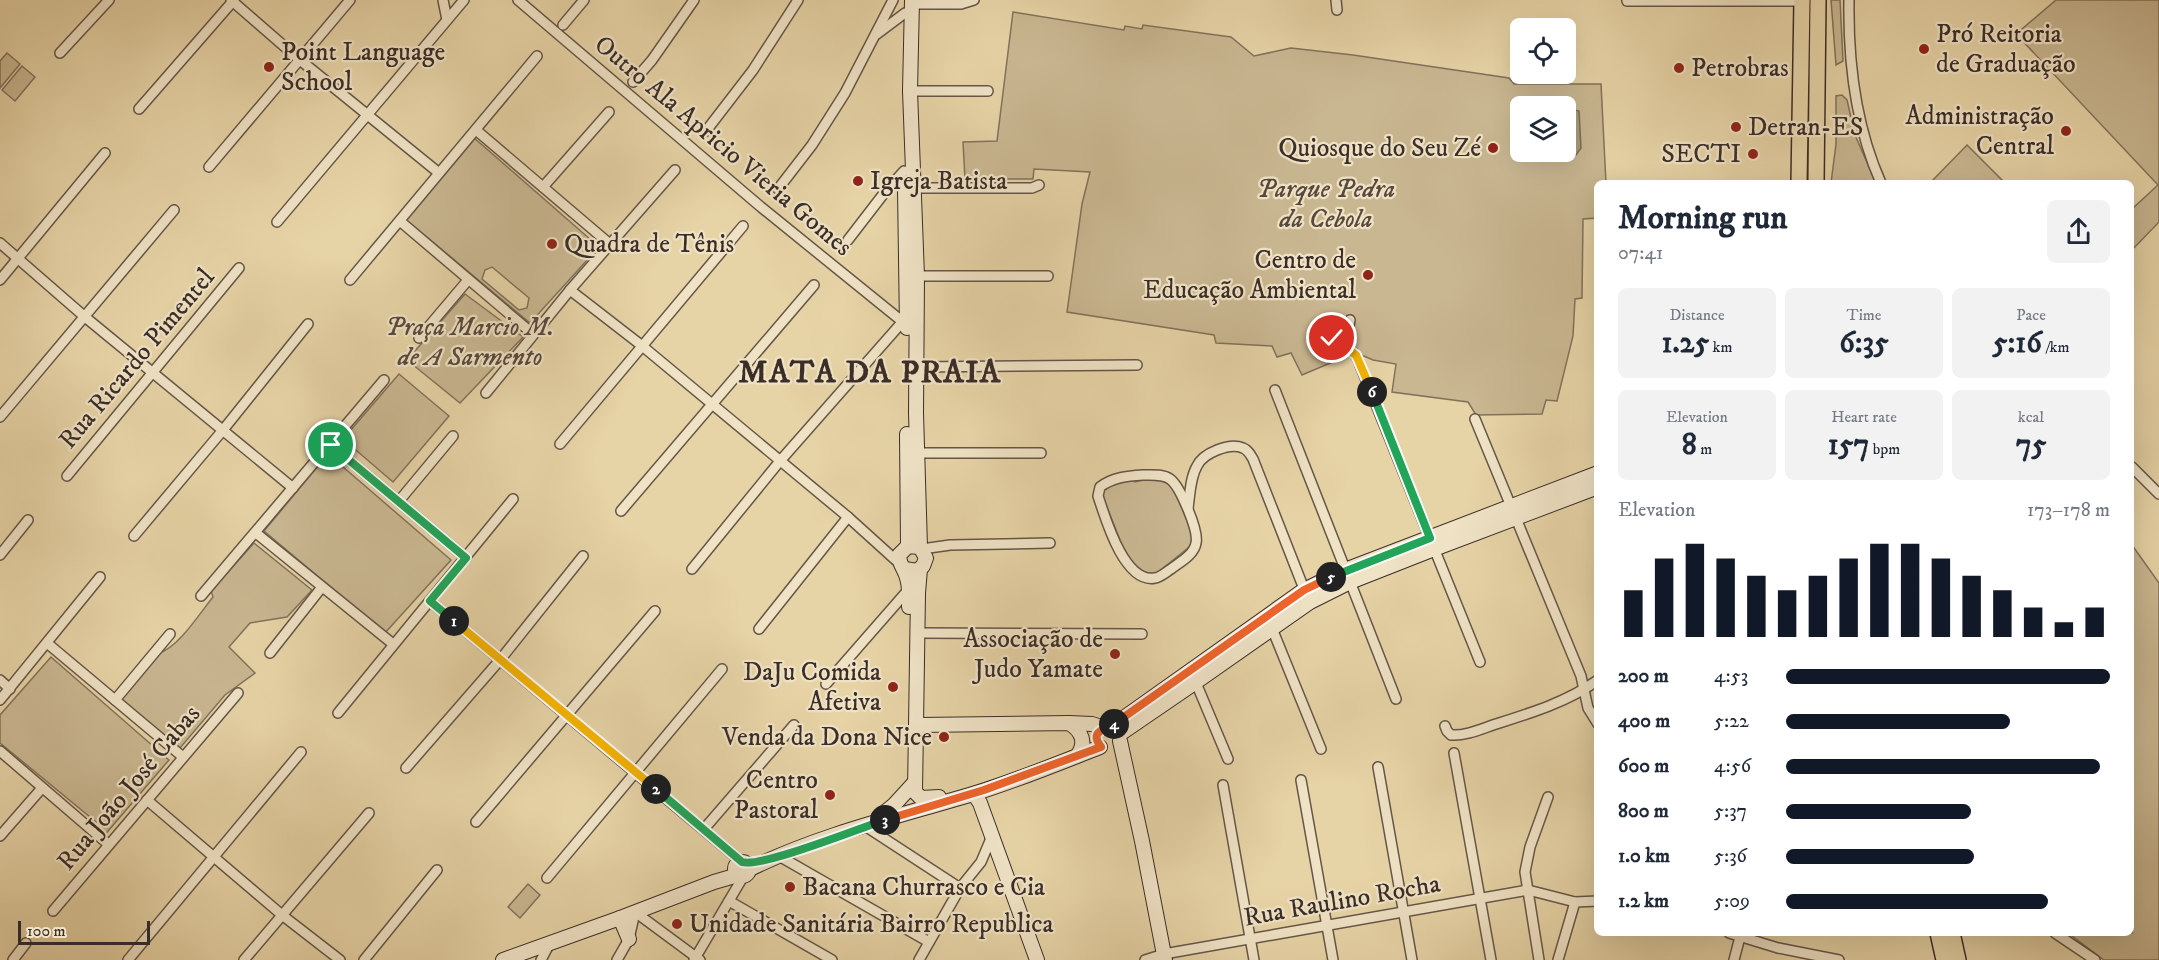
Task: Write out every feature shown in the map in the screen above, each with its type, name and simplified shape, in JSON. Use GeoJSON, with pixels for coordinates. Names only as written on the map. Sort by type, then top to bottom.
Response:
{"type":"FeatureCollection","features":[{"type":"Feature","properties":{"kind":"main road"},"geometry":{"type":"LineString","coordinates":[[1816,180],[1818,0]]}},
{"type":"Feature","properties":{"kind":"main road"},"geometry":{"type":"LineString","coordinates":[[1799,180],[1802,1]]}},
{"type":"Feature","properties":{"kind":"main road"},"geometry":{"type":"LineString","coordinates":[[1939,936],[1944,960]]}},
{"type":"Feature","properties":{"kind":"main road"},"geometry":{"type":"LineString","coordinates":[[1953,936],[1958,960]]}},
{"type":"Feature","properties":{"kind":"street"},"geometry":{"type":"LineString","coordinates":[[60,54],[109,0]]}},
{"type":"Feature","properties":{"kind":"street"},"geometry":{"type":"LineString","coordinates":[[139,109],[233,0],[300,60],[440,173]]}},
{"type":"Feature","properties":{"kind":"street"},"geometry":{"type":"LineString","coordinates":[[209,167],[350,0]]}},
{"type":"Feature","properties":{"kind":"street"},"geometry":{"type":"LineString","coordinates":[[443,0],[447,20]]}},
{"type":"Feature","properties":{"kind":"street"},"geometry":{"type":"LineString","coordinates":[[277,222],[464,0]]}},
{"type":"Feature","properties":{"kind":"street","name":"Outro Ala Apricio Vieria Gomes"},"geometry":{"type":"LineString","coordinates":[[518,0],[761,207],[905,319]]}},
{"type":"Feature","properties":{"kind":"street"},"geometry":{"type":"LineString","coordinates":[[563,26],[584,0]]}},
{"type":"Feature","properties":{"kind":"street"},"geometry":{"type":"LineString","coordinates":[[633,82],[652,60],[694,0]]}},
{"type":"Feature","properties":{"kind":"street"},"geometry":{"type":"LineString","coordinates":[[706,130],[753,70],[798,0]]}},
{"type":"Feature","properties":{"kind":"street"},"geometry":{"type":"LineString","coordinates":[[778,189],[812,145],[845,93],[893,0]]}},
{"type":"Feature","properties":{"kind":"street"},"geometry":{"type":"LineString","coordinates":[[875,36],[908,4],[961,4],[974,0]]}},
{"type":"Feature","properties":{"kind":"street"},"geometry":{"type":"LineString","coordinates":[[1849,0],[1849,54],[1856,96],[1866,142],[1880,180]]}},
{"type":"Feature","properties":{"kind":"street"},"geometry":{"type":"LineString","coordinates":[[1627,1],[1802,1]]}},
{"type":"Feature","properties":{"kind":"street"},"geometry":{"type":"LineString","coordinates":[[908,4],[904,171],[909,188]]}},
{"type":"Feature","properties":{"kind":"street"},"geometry":{"type":"LineString","coordinates":[[350,280],[401,222],[537,56]]}},
{"type":"Feature","properties":{"kind":"street"},"geometry":{"type":"LineString","coordinates":[[906,91],[910,256],[916,367],[912,448]]}},
{"type":"Feature","properties":{"kind":"street"},"geometry":{"type":"LineString","coordinates":[[906,91],[988,91]]}},
{"type":"Feature","properties":{"kind":"street"},"geometry":{"type":"LineString","coordinates":[[543,187],[609,112]]}},
{"type":"Feature","properties":{"kind":"street"},"geometry":{"type":"LineString","coordinates":[[476,130],[611,245]]}},
{"type":"Feature","properties":{"kind":"street"},"geometry":{"type":"LineString","coordinates":[[0,280],[105,153]]}},
{"type":"Feature","properties":{"kind":"street"},"geometry":{"type":"LineString","coordinates":[[486,393],[570,290],[675,170]]}},
{"type":"Feature","properties":{"kind":"street"},"geometry":{"type":"LineString","coordinates":[[848,240],[904,171]]}},
{"type":"Feature","properties":{"kind":"street"},"geometry":{"type":"LineString","coordinates":[[885,192],[909,188],[1032,188],[1039,185]]}},
{"type":"Feature","properties":{"kind":"street"},"geometry":{"type":"LineString","coordinates":[[0,417],[174,210]]}},
{"type":"Feature","properties":{"kind":"street"},"geometry":{"type":"LineString","coordinates":[[401,222],[533,334]]}},
{"type":"Feature","properties":{"kind":"street"},"geometry":{"type":"LineString","coordinates":[[560,444],[743,226]]}},
{"type":"Feature","properties":{"kind":"street"},"geometry":{"type":"LineString","coordinates":[[0,243],[85,317],[293,488]]}},
{"type":"Feature","properties":{"kind":"street","name":"Rua Ricardo Pimentel"},"geometry":{"type":"LineString","coordinates":[[67,476],[239,268]]}},
{"type":"Feature","properties":{"kind":"street"},"geometry":{"type":"LineString","coordinates":[[911,275],[905,319],[919,633],[915,792],[921,798],[926,799],[964,793],[979,796]]}},
{"type":"Feature","properties":{"kind":"street"},"geometry":{"type":"LineString","coordinates":[[911,275],[1048,276]]}},
{"type":"Feature","properties":{"kind":"street"},"geometry":{"type":"LineString","coordinates":[[419,338],[468,280]]}},
{"type":"Feature","properties":{"kind":"street"},"geometry":{"type":"LineString","coordinates":[[621,511],[814,285]]}},
{"type":"Feature","properties":{"kind":"street"},"geometry":{"type":"LineString","coordinates":[[570,290],[642,345],[848,517],[903,567],[913,571],[917,553]]}},
{"type":"Feature","properties":{"kind":"street"},"geometry":{"type":"LineString","coordinates":[[692,568],[780,461],[905,319]]}},
{"type":"Feature","properties":{"kind":"street"},"geometry":{"type":"LineString","coordinates":[[1345,346],[1350,320]]}},
{"type":"Feature","properties":{"kind":"street"},"geometry":{"type":"LineString","coordinates":[[134,536],[308,324]]}},
{"type":"Feature","properties":{"kind":"street"},"geometry":{"type":"LineString","coordinates":[[1322,333],[1356,355],[1479,662]]}},
{"type":"Feature","properties":{"kind":"street"},"geometry":{"type":"LineString","coordinates":[[916,367],[1137,365]]}},
{"type":"Feature","properties":{"kind":"street"},"geometry":{"type":"LineString","coordinates":[[201,596],[384,380]]}},
{"type":"Feature","properties":{"kind":"street"},"geometry":{"type":"LineString","coordinates":[[1275,390],[1396,699]]}},
{"type":"Feature","properties":{"kind":"street"},"geometry":{"type":"LineString","coordinates":[[1475,419],[1581,676],[1588,708],[1594,718]]}},
{"type":"Feature","properties":{"kind":"street"},"geometry":{"type":"LineString","coordinates":[[399,501],[453,436]]}},
{"type":"Feature","properties":{"kind":"street"},"geometry":{"type":"LineString","coordinates":[[331,445],[466,558]]}},
{"type":"Feature","properties":{"kind":"street"},"geometry":{"type":"LineString","coordinates":[[1187,508],[1176,485],[1171,479],[1161,476],[1124,476],[1106,482],[1098,491],[1104,513],[1124,560],[1142,575],[1152,579],[1163,574],[1192,551],[1197,536],[1187,508],[1195,470],[1201,459],[1229,447],[1241,447],[1253,459],[1307,596]]}},
{"type":"Feature","properties":{"kind":"street"},"geometry":{"type":"LineString","coordinates":[[912,448],[1041,453]]}},
{"type":"Feature","properties":{"kind":"street"},"geometry":{"type":"LineString","coordinates":[[2134,468],[2159,494]]}},
{"type":"Feature","properties":{"kind":"street"},"geometry":{"type":"LineString","coordinates":[[1514,513],[1594,475]]}},
{"type":"Feature","properties":{"kind":"street"},"geometry":{"type":"LineString","coordinates":[[503,960],[538,956],[550,943],[714,882],[740,867],[865,826],[979,796],[1077,756],[1111,738],[1307,596],[1348,576],[1514,513],[1594,488]]}},
{"type":"Feature","properties":{"kind":"street"},"geometry":{"type":"LineString","coordinates":[[338,712],[513,499]]}},
{"type":"Feature","properties":{"kind":"street"},"geometry":{"type":"LineString","coordinates":[[759,628],[848,517]]}},
{"type":"Feature","properties":{"kind":"street"},"geometry":{"type":"LineString","coordinates":[[0,555],[28,520]]}},
{"type":"Feature","properties":{"kind":"street"},"geometry":{"type":"LineString","coordinates":[[256,533],[393,644]]}},
{"type":"Feature","properties":{"kind":"street"},"geometry":{"type":"LineString","coordinates":[[917,743],[911,720],[909,590],[899,555],[938,550],[950,545],[1050,543]]}},
{"type":"Feature","properties":{"kind":"street"},"geometry":{"type":"LineString","coordinates":[[882,549],[917,553]]}},
{"type":"Feature","properties":{"kind":"street"},"geometry":{"type":"LineString","coordinates":[[406,768],[500,660],[583,556]]}},
{"type":"Feature","properties":{"kind":"street"},"geometry":{"type":"LineString","coordinates":[[0,700],[100,577]]}},
{"type":"Feature","properties":{"kind":"street"},"geometry":{"type":"LineString","coordinates":[[270,653],[322,587]]}},
{"type":"Feature","properties":{"kind":"street"},"geometry":{"type":"LineString","coordinates":[[826,684],[909,590]]}},
{"type":"Feature","properties":{"kind":"street"},"geometry":{"type":"LineString","coordinates":[[430,601],[704,829],[740,867]]}},
{"type":"Feature","properties":{"kind":"street"},"geometry":{"type":"LineString","coordinates":[[476,822],[655,611]]}},
{"type":"Feature","properties":{"kind":"street"},"geometry":{"type":"LineString","coordinates":[[1269,623],[1321,749]]}},
{"type":"Feature","properties":{"kind":"street"},"geometry":{"type":"LineString","coordinates":[[919,633],[1142,634]]}},
{"type":"Feature","properties":{"kind":"street"},"geometry":{"type":"LineString","coordinates":[[115,700],[170,634]]}},
{"type":"Feature","properties":{"kind":"street"},"geometry":{"type":"LineString","coordinates":[[47,642],[183,757]]}},
{"type":"Feature","properties":{"kind":"street"},"geometry":{"type":"LineString","coordinates":[[547,878],[722,669]]}},
{"type":"Feature","properties":{"kind":"street"},"geometry":{"type":"LineString","coordinates":[[1194,677],[1228,759]]}},
{"type":"Feature","properties":{"kind":"street"},"geometry":{"type":"LineString","coordinates":[[0,680],[10,689]]}},
{"type":"Feature","properties":{"kind":"street"},"geometry":{"type":"LineString","coordinates":[[1445,726],[1451,735],[1468,733],[1534,712],[1583,691],[1594,683]]}},
{"type":"Feature","properties":{"kind":"street","name":"Rua João José Cabas"},"geometry":{"type":"LineString","coordinates":[[53,911],[237,693]]}},
{"type":"Feature","properties":{"kind":"street"},"geometry":{"type":"LineString","coordinates":[[1069,723],[1078,730],[1083,740],[1077,756]]}},
{"type":"Feature","properties":{"kind":"street"},"geometry":{"type":"LineString","coordinates":[[918,725],[1092,724],[1111,738],[1126,764],[1165,957]]}},
{"type":"Feature","properties":{"kind":"street"},"geometry":{"type":"LineString","coordinates":[[704,829],[794,725]]}},
{"type":"Feature","properties":{"kind":"street"},"geometry":{"type":"LineString","coordinates":[[0,751],[108,844]]}},
{"type":"Feature","properties":{"kind":"street"},"geometry":{"type":"LineString","coordinates":[[129,960],[301,752]]}},
{"type":"Feature","properties":{"kind":"street"},"geometry":{"type":"LineString","coordinates":[[1454,753],[1491,960]]}},
{"type":"Feature","properties":{"kind":"street"},"geometry":{"type":"LineString","coordinates":[[1378,766],[1412,960]]}},
{"type":"Feature","properties":{"kind":"street"},"geometry":{"type":"LineString","coordinates":[[1301,780],[1333,960]]}},
{"type":"Feature","properties":{"kind":"street"},"geometry":{"type":"LineString","coordinates":[[865,826],[887,812],[915,782]]}},
{"type":"Feature","properties":{"kind":"street"},"geometry":{"type":"LineString","coordinates":[[1224,785],[1254,960]]}},
{"type":"Feature","properties":{"kind":"street"},"geometry":{"type":"LineString","coordinates":[[0,836],[42,788]]}},
{"type":"Feature","properties":{"kind":"street"},"geometry":{"type":"LineString","coordinates":[[979,796],[1037,960]]}},
{"type":"Feature","properties":{"kind":"street"},"geometry":{"type":"LineString","coordinates":[[1539,960],[1525,872],[1526,862],[1548,797]]}},
{"type":"Feature","properties":{"kind":"street"},"geometry":{"type":"LineString","coordinates":[[147,800],[282,915],[340,960]]}},
{"type":"Feature","properties":{"kind":"street"},"geometry":{"type":"LineString","coordinates":[[244,960],[369,813]]}},
{"type":"Feature","properties":{"kind":"street"},"geometry":{"type":"LineString","coordinates":[[865,826],[960,888]]}},
{"type":"Feature","properties":{"kind":"street"},"geometry":{"type":"LineString","coordinates":[[920,960],[960,888],[981,862],[992,836]]}},
{"type":"Feature","properties":{"kind":"street"},"geometry":{"type":"LineString","coordinates":[[775,857],[929,942]]}},
{"type":"Feature","properties":{"kind":"street"},"geometry":{"type":"LineString","coordinates":[[981,862],[991,862],[1003,867]]}},
{"type":"Feature","properties":{"kind":"street"},"geometry":{"type":"LineString","coordinates":[[635,912],[697,959],[729,901],[740,867]]}},
{"type":"Feature","properties":{"kind":"street"},"geometry":{"type":"LineString","coordinates":[[364,960],[437,870]]}},
{"type":"Feature","properties":{"kind":"street"},"geometry":{"type":"LineString","coordinates":[[1527,890],[1575,903],[1594,901]]}},
{"type":"Feature","properties":{"kind":"street","name":"Rua Raulino Rocha"},"geometry":{"type":"LineString","coordinates":[[1145,960],[1527,890]]}},
{"type":"Feature","properties":{"kind":"street"},"geometry":{"type":"LineString","coordinates":[[729,901],[832,960]]}},
{"type":"Feature","properties":{"kind":"street"},"geometry":{"type":"LineString","coordinates":[[1558,960],[1575,903]]}},
{"type":"Feature","properties":{"kind":"street"},"geometry":{"type":"LineString","coordinates":[[617,960],[629,939],[635,912]]}},
{"type":"Feature","properties":{"kind":"street"},"geometry":{"type":"LineString","coordinates":[[620,918],[629,939]]}},
{"type":"Feature","properties":{"kind":"street"},"geometry":{"type":"LineString","coordinates":[[1734,960],[1741,936]]}},
{"type":"Feature","properties":{"kind":"street"},"geometry":{"type":"LineString","coordinates":[[1745,936],[1839,960]]}},
{"type":"Feature","properties":{"kind":"street"},"geometry":{"type":"LineString","coordinates":[[2059,936],[2095,960]]}},
{"type":"Feature","properties":{"kind":"street"},"geometry":{"type":"LineString","coordinates":[[13,960],[26,943]]}},
{"type":"Feature","properties":{"kind":"green space"},"geometry":{"type":"Polygon","coordinates":[[[1831,0],[1840,0],[1843,61],[1836,65],[1831,0]]]}},
{"type":"Feature","properties":{"kind":"green space"},"geometry":{"type":"Polygon","coordinates":[[[2056,0],[2159,0],[2159,222],[2134,248],[2134,207],[2158,185],[2016,34],[2056,0]]]}},
{"type":"Feature","properties":{"kind":"green space","name":"Parque Pedra da Cebola"},"geometry":{"type":"Polygon","coordinates":[[[1013,12],[1124,30],[1125,26],[1142,29],[1143,25],[1231,37],[1254,56],[1291,48],[1509,78],[1510,84],[1601,84],[1606,180],[1594,180],[1594,218],[1583,219],[1582,298],[1575,299],[1573,336],[1557,401],[1546,400],[1542,414],[1476,415],[1468,402],[1392,392],[1396,364],[1364,356],[1349,355],[1302,375],[1291,353],[1277,357],[1272,346],[1216,343],[1214,335],[1067,312],[1082,204],[1090,172],[1034,169],[1033,179],[965,179],[963,142],[997,141],[1013,12]]]}},
{"type":"Feature","properties":{"kind":"green space"},"geometry":{"type":"Polygon","coordinates":[[[7,53],[20,64],[0,88],[0,61],[7,53]]]}},
{"type":"Feature","properties":{"kind":"green space"},"geometry":{"type":"Polygon","coordinates":[[[22,66],[35,77],[15,101],[2,90],[22,66]]]}},
{"type":"Feature","properties":{"kind":"green space"},"geometry":{"type":"Polygon","coordinates":[[[1842,95],[1847,100],[1855,135],[1875,180],[1831,180],[1836,144],[1836,96],[1842,95]]]}},
{"type":"Feature","properties":{"kind":"green space"},"geometry":{"type":"Polygon","coordinates":[[[473,137],[599,247],[530,323],[405,219],[473,137]],[[492,267],[485,270],[482,279],[519,310],[527,308],[529,298],[492,267]]]}},
{"type":"Feature","properties":{"kind":"green space"},"geometry":{"type":"Polygon","coordinates":[[[1967,145],[2002,180],[1933,180],[1967,145]]]}},
{"type":"Feature","properties":{"kind":"green space","name":"Praça Marcio M. de A Sarmento"},"geometry":{"type":"Polygon","coordinates":[[[465,294],[523,337],[460,403],[407,360],[465,294]]]}},
{"type":"Feature","properties":{"kind":"green space"},"geometry":{"type":"Polygon","coordinates":[[[399,374],[449,416],[393,482],[343,439],[399,374]]]}},
{"type":"Feature","properties":{"kind":"green space"},"geometry":{"type":"Polygon","coordinates":[[[328,454],[451,560],[385,633],[264,531],[328,454]]]}},
{"type":"Feature","properties":{"kind":"green space"},"geometry":{"type":"Polygon","coordinates":[[[1132,476],[1135,482],[1155,477],[1170,481],[1195,538],[1193,544],[1152,577],[1129,563],[1101,492],[1104,487],[1132,476]]]}},
{"type":"Feature","properties":{"kind":"green space"},"geometry":{"type":"Polygon","coordinates":[[[254,543],[312,590],[287,617],[250,623],[229,647],[255,673],[225,695],[180,748],[120,698],[159,653],[174,644],[188,629],[213,597],[211,591],[254,543]]]}},
{"type":"Feature","properties":{"kind":"green space"},"geometry":{"type":"Polygon","coordinates":[[[2134,548],[2159,583],[2159,960],[2104,960],[2072,936],[2134,936],[2134,548]]]}},
{"type":"Feature","properties":{"kind":"green space"},"geometry":{"type":"Polygon","coordinates":[[[51,657],[169,760],[103,837],[95,830],[96,822],[0,743],[0,715],[51,657]]]}},
{"type":"Feature","properties":{"kind":"green space"},"geometry":{"type":"Polygon","coordinates":[[[528,884],[540,895],[520,918],[508,907],[528,884]]]}},
{"type":"Feature","properties":{"kind":"shaded area"},"geometry":{"type":"Polygon","coordinates":[[[1576,110],[1579,111],[1581,148],[1576,155],[1576,110]]]}},
{"type":"Feature","properties":{"kind":"place","name":"Pró Reitoria de Graduação"},"geometry":{"type":"Point","coordinates":[1924,49]}},
{"type":"Feature","properties":{"kind":"place","name":"Point Language School"},"geometry":{"type":"Point","coordinates":[269,67]}},
{"type":"Feature","properties":{"kind":"place","name":"Petrobras"},"geometry":{"type":"Point","coordinates":[1679,68]}},
{"type":"Feature","properties":{"kind":"place","name":"Detran-ES"},"geometry":{"type":"Point","coordinates":[1736,127]}},
{"type":"Feature","properties":{"kind":"place","name":"Administração Central"},"geometry":{"type":"Point","coordinates":[2066,131]}},
{"type":"Feature","properties":{"kind":"place","name":"Quiosque do Seu Zé"},"geometry":{"type":"Point","coordinates":[1493,148]}},
{"type":"Feature","properties":{"kind":"place","name":"SECTI"},"geometry":{"type":"Point","coordinates":[1753,154]}},
{"type":"Feature","properties":{"kind":"place","name":"Igreja Batista"},"geometry":{"type":"Point","coordinates":[858,181]}},
{"type":"Feature","properties":{"kind":"place","name":"Quadra de Tênis"},"geometry":{"type":"Point","coordinates":[552,244]}},
{"type":"Feature","properties":{"kind":"place","name":"Centro de Educação Ambiental"},"geometry":{"type":"Point","coordinates":[1368,275]}},
{"type":"Feature","properties":{"kind":"place","name":"Associação de Judo Yamate"},"geometry":{"type":"Point","coordinates":[1115,654]}},
{"type":"Feature","properties":{"kind":"place","name":"DaJu Comida Afetiva"},"geometry":{"type":"Point","coordinates":[893,687]}},
{"type":"Feature","properties":{"kind":"place","name":"Venda da Dona Nice"},"geometry":{"type":"Point","coordinates":[944,737]}},
{"type":"Feature","properties":{"kind":"place","name":"Centro Pastoral"},"geometry":{"type":"Point","coordinates":[830,795]}},
{"type":"Feature","properties":{"kind":"place","name":"Bacana Churrasco e Cia"},"geometry":{"type":"Point","coordinates":[790,887]}},
{"type":"Feature","properties":{"kind":"place","name":"Unidade Sanitária Bairro Republica"},"geometry":{"type":"Point","coordinates":[677,924]}},
{"type":"Feature","properties":{"kind":"district","name":"MATA DA PRAIA"},"geometry":{"type":"Point","coordinates":[870,373]}},
{"type":"Feature","properties":{"kind":"route"},"geometry":{"type":"LineString","coordinates":[[331,445],[466,558],[430,601],[742,862],[747,863],[770,859],[891,818],[984,790],[1101,747],[1096,739],[1100,730],[1111,727],[1304,590],[1345,570],[1430,538],[1356,355],[1332,338]]}}]}
